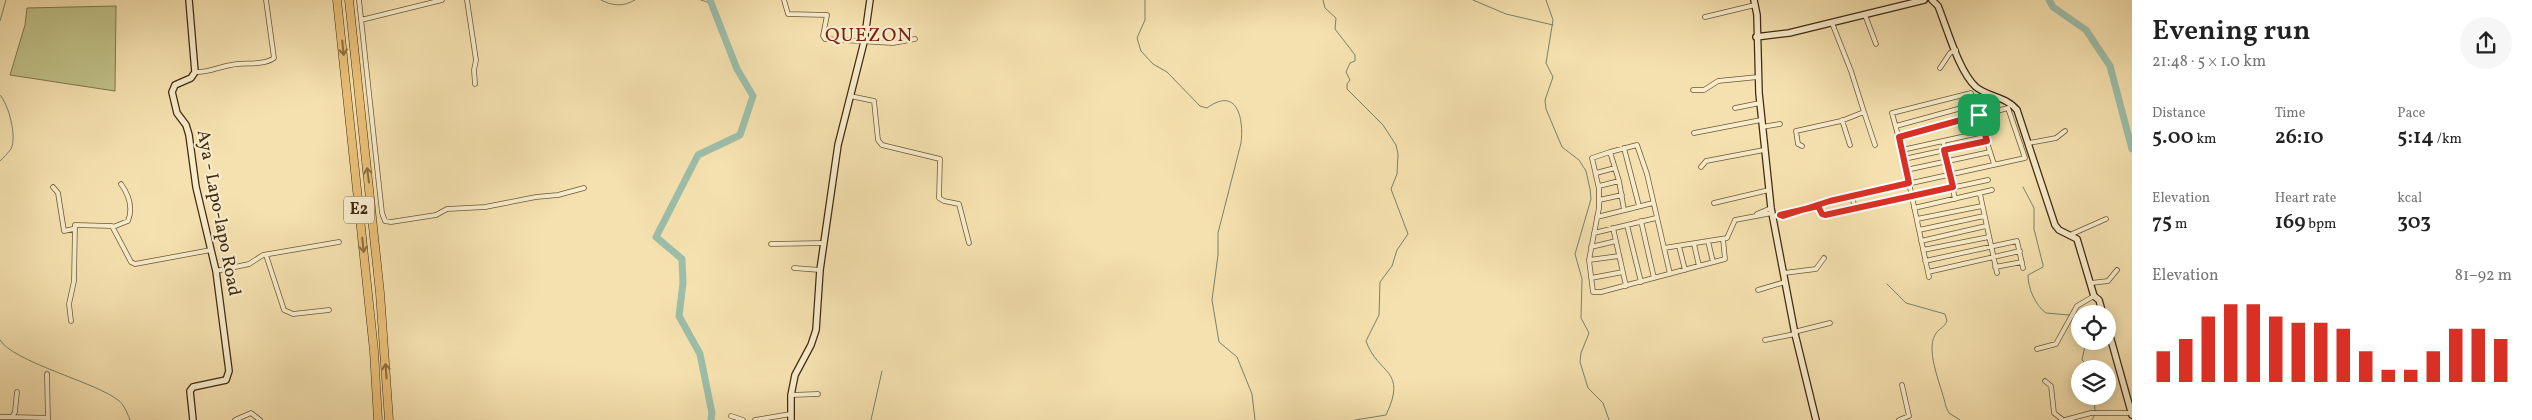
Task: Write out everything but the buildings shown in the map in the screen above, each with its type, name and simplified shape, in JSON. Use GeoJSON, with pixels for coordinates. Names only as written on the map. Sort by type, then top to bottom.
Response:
{"type":"FeatureCollection","features":[{"type":"Feature","properties":{"kind":"highway","name":"E2"},"geometry":{"type":"LineString","coordinates":[[337,0],[374,351],[378,420]]}},
{"type":"Feature","properties":{"kind":"highway","name":"E2"},"geometry":{"type":"LineString","coordinates":[[349,0],[380,293],[390,420]]}},
{"type":"Feature","properties":{"kind":"street"},"geometry":{"type":"LineString","coordinates":[[189,0],[195,72],[210,72],[229,65],[267,61],[274,58],[266,0]]}},
{"type":"Feature","properties":{"kind":"street"},"geometry":{"type":"LineString","coordinates":[[359,0],[381,204],[385,220],[391,222],[436,214],[456,208],[485,207],[536,196],[558,195],[584,188]]}},
{"type":"Feature","properties":{"kind":"street"},"geometry":{"type":"LineString","coordinates":[[362,20],[442,0]]}},
{"type":"Feature","properties":{"kind":"street"},"geometry":{"type":"LineString","coordinates":[[467,0],[476,60],[474,70],[475,84]]}},
{"type":"Feature","properties":{"kind":"street"},"geometry":{"type":"LineString","coordinates":[[784,0],[788,14],[827,15],[823,38],[893,43],[915,39]]}},
{"type":"Feature","properties":{"kind":"street"},"geometry":{"type":"LineString","coordinates":[[754,420],[791,417],[791,395],[795,375],[811,345],[816,330],[820,270],[838,145],[864,42],[870,0]]}},
{"type":"Feature","properties":{"kind":"street"},"geometry":{"type":"LineString","coordinates":[[1756,37],[1780,35],[1832,24],[1924,0]]}},
{"type":"Feature","properties":{"kind":"street"},"geometry":{"type":"LineString","coordinates":[[1932,0],[1938,6],[1968,76],[1976,87],[2014,107],[2029,143],[2055,226],[2059,230],[2072,234],[2077,238],[2094,296],[2099,300],[2100,305]]}},
{"type":"Feature","properties":{"kind":"street"},"geometry":{"type":"LineString","coordinates":[[1705,17],[1754,2],[1761,120],[1770,212],[1786,282],[1794,333],[1816,420]]}},
{"type":"Feature","properties":{"kind":"street"},"geometry":{"type":"LineString","coordinates":[[1865,15],[1876,44]]}},
{"type":"Feature","properties":{"kind":"street"},"geometry":{"type":"LineString","coordinates":[[1832,24],[1851,71],[1875,145]]}},
{"type":"Feature","properties":{"kind":"street"},"geometry":{"type":"LineString","coordinates":[[1940,68],[1950,53],[1956,50]]}},
{"type":"Feature","properties":{"kind":"street","name":"Aya - Lapo-lapo Road"},"geometry":{"type":"LineString","coordinates":[[193,420],[190,392],[192,387],[226,380],[229,376],[216,271],[196,187],[189,135],[186,125],[177,113],[172,92],[175,85],[191,78],[195,72]]}},
{"type":"Feature","properties":{"kind":"street"},"geometry":{"type":"LineString","coordinates":[[1694,90],[1704,90],[1718,82],[1758,77]]}},
{"type":"Feature","properties":{"kind":"street"},"geometry":{"type":"LineString","coordinates":[[1994,164],[1973,94],[1969,93],[1892,113],[1902,150],[1928,274],[2020,251]]}},
{"type":"Feature","properties":{"kind":"street"},"geometry":{"type":"LineString","coordinates":[[850,96],[874,101],[878,140],[882,144],[940,159],[939,198],[959,204],[969,243]]}},
{"type":"Feature","properties":{"kind":"street"},"geometry":{"type":"LineString","coordinates":[[1736,108],[1760,104]]}},
{"type":"Feature","properties":{"kind":"street"},"geometry":{"type":"LineString","coordinates":[[1896,126],[1976,104]]}},
{"type":"Feature","properties":{"kind":"street"},"geometry":{"type":"LineString","coordinates":[[1664,248],[1728,237],[1734,220],[1757,214],[1770,212],[1782,215],[1830,201],[2025,158],[2008,109],[1899,137]]}},
{"type":"Feature","properties":{"kind":"street"},"geometry":{"type":"LineString","coordinates":[[1802,146],[1798,144],[1796,131],[1842,120],[1864,112]]}},
{"type":"Feature","properties":{"kind":"street"},"geometry":{"type":"LineString","coordinates":[[1694,132],[1718,126],[1761,120]]}},
{"type":"Feature","properties":{"kind":"street"},"geometry":{"type":"LineString","coordinates":[[1842,120],[1850,145]]}},
{"type":"Feature","properties":{"kind":"street"},"geometry":{"type":"LineString","coordinates":[[1762,128],[1780,124]]}},
{"type":"Feature","properties":{"kind":"street"},"geometry":{"type":"LineString","coordinates":[[2029,143],[2056,138],[2065,131]]}},
{"type":"Feature","properties":{"kind":"street"},"geometry":{"type":"LineString","coordinates":[[1902,150],[1984,132]]}},
{"type":"Feature","properties":{"kind":"street"},"geometry":{"type":"LineString","coordinates":[[1943,141],[1955,199]]}},
{"type":"Feature","properties":{"kind":"street"},"geometry":{"type":"LineString","coordinates":[[1904,159],[1987,141]]}},
{"type":"Feature","properties":{"kind":"street"},"geometry":{"type":"LineString","coordinates":[[1670,274],[1638,144],[1592,158],[1599,186],[1597,217],[1589,260],[1594,292],[1626,286],[1685,270],[1727,258],[1723,238]]}},
{"type":"Feature","properties":{"kind":"street"},"geometry":{"type":"LineString","coordinates":[[1624,148],[1639,206]]}},
{"type":"Feature","properties":{"kind":"street"},"geometry":{"type":"LineString","coordinates":[[1701,167],[1706,161],[1764,150]]}},
{"type":"Feature","properties":{"kind":"street"},"geometry":{"type":"LineString","coordinates":[[1610,152],[1619,181],[1624,210]]}},
{"type":"Feature","properties":{"kind":"street"},"geometry":{"type":"LineString","coordinates":[[1906,170],[1990,152]]}},
{"type":"Feature","properties":{"kind":"street"},"geometry":{"type":"LineString","coordinates":[[1596,173],[1615,168]]}},
{"type":"Feature","properties":{"kind":"street"},"geometry":{"type":"LineString","coordinates":[[1818,206],[1823,215],[1988,180]]}},
{"type":"Feature","properties":{"kind":"street"},"geometry":{"type":"LineString","coordinates":[[1599,186],[1619,181]]}},
{"type":"Feature","properties":{"kind":"street"},"geometry":{"type":"LineString","coordinates":[[71,321],[69,304],[74,266],[73,230],[78,224],[113,227],[128,221],[130,216],[128,193],[121,184]]}},
{"type":"Feature","properties":{"kind":"street"},"geometry":{"type":"LineString","coordinates":[[53,187],[58,193],[64,231],[73,230]]}},
{"type":"Feature","properties":{"kind":"street"},"geometry":{"type":"LineString","coordinates":[[1714,203],[1769,190]]}},
{"type":"Feature","properties":{"kind":"street"},"geometry":{"type":"LineString","coordinates":[[1914,208],[1992,190]]}},
{"type":"Feature","properties":{"kind":"street"},"geometry":{"type":"LineString","coordinates":[[1980,194],[1997,273]]}},
{"type":"Feature","properties":{"kind":"street"},"geometry":{"type":"LineString","coordinates":[[1599,200],[1622,195]]}},
{"type":"Feature","properties":{"kind":"street"},"geometry":{"type":"LineString","coordinates":[[1852,196],[1855,208]]}},
{"type":"Feature","properties":{"kind":"street"},"geometry":{"type":"LineString","coordinates":[[1597,217],[1653,203]]}},
{"type":"Feature","properties":{"kind":"street"},"geometry":{"type":"LineString","coordinates":[[1917,219],[1982,206]]}},
{"type":"Feature","properties":{"kind":"street"},"geometry":{"type":"LineString","coordinates":[[1919,230],[1984,216]]}},
{"type":"Feature","properties":{"kind":"street"},"geometry":{"type":"LineString","coordinates":[[1594,233],[1656,218]]}},
{"type":"Feature","properties":{"kind":"street"},"geometry":{"type":"LineString","coordinates":[[2072,234],[2106,219]]}},
{"type":"Feature","properties":{"kind":"street"},"geometry":{"type":"LineString","coordinates":[[1641,221],[1654,278]]}},
{"type":"Feature","properties":{"kind":"street"},"geometry":{"type":"LineString","coordinates":[[1627,225],[1641,282]]}},
{"type":"Feature","properties":{"kind":"street"},"geometry":{"type":"LineString","coordinates":[[1921,240],[1986,226]]}},
{"type":"Feature","properties":{"kind":"street"},"geometry":{"type":"LineString","coordinates":[[113,227],[131,262],[135,264],[211,250]]}},
{"type":"Feature","properties":{"kind":"street"},"geometry":{"type":"LineString","coordinates":[[1613,228],[1626,286]]}},
{"type":"Feature","properties":{"kind":"street"},"geometry":{"type":"LineString","coordinates":[[1923,250],[1989,237]]}},
{"type":"Feature","properties":{"kind":"street"},"geometry":{"type":"LineString","coordinates":[[1708,241],[1713,262]]}},
{"type":"Feature","properties":{"kind":"street"},"geometry":{"type":"LineString","coordinates":[[1925,261],[2016,241],[2024,268]]}},
{"type":"Feature","properties":{"kind":"street"},"geometry":{"type":"LineString","coordinates":[[216,271],[249,264],[259,256],[338,242]]}},
{"type":"Feature","properties":{"kind":"street"},"geometry":{"type":"LineString","coordinates":[[1591,247],[1616,242]]}},
{"type":"Feature","properties":{"kind":"street"},"geometry":{"type":"LineString","coordinates":[[771,244],[824,243]]}},
{"type":"Feature","properties":{"kind":"street"},"geometry":{"type":"LineString","coordinates":[[1694,244],[1699,266]]}},
{"type":"Feature","properties":{"kind":"street"},"geometry":{"type":"LineString","coordinates":[[1679,246],[1685,270]]}},
{"type":"Feature","properties":{"kind":"street"},"geometry":{"type":"LineString","coordinates":[[266,255],[284,310],[293,314],[329,310]]}},
{"type":"Feature","properties":{"kind":"street"},"geometry":{"type":"LineString","coordinates":[[1589,260],[1619,256]]}},
{"type":"Feature","properties":{"kind":"street"},"geometry":{"type":"LineString","coordinates":[[1784,273],[1816,269],[1824,258]]}},
{"type":"Feature","properties":{"kind":"street"},"geometry":{"type":"LineString","coordinates":[[1995,267],[2022,262]]}},
{"type":"Feature","properties":{"kind":"street"},"geometry":{"type":"LineString","coordinates":[[794,268],[820,270]]}},
{"type":"Feature","properties":{"kind":"street"},"geometry":{"type":"LineString","coordinates":[[2091,283],[2108,281],[2117,270]]}},
{"type":"Feature","properties":{"kind":"street"},"geometry":{"type":"LineString","coordinates":[[1591,278],[1623,272]]}},
{"type":"Feature","properties":{"kind":"street"},"geometry":{"type":"LineString","coordinates":[[1758,290],[1786,282]]}},
{"type":"Feature","properties":{"kind":"street"},"geometry":{"type":"LineString","coordinates":[[2037,349],[2056,344],[2081,302],[2094,296]]}},
{"type":"Feature","properties":{"kind":"street"},"geometry":{"type":"LineString","coordinates":[[1765,340],[1830,323]]}},
{"type":"Feature","properties":{"kind":"street"},"geometry":{"type":"LineString","coordinates":[[2045,381],[2051,386],[2054,412],[2064,420],[2091,413],[2132,414],[2114,350]]}},
{"type":"Feature","properties":{"kind":"street"},"geometry":{"type":"LineString","coordinates":[[0,417],[48,419],[47,374]]}},
{"type":"Feature","properties":{"kind":"street"},"geometry":{"type":"LineString","coordinates":[[1900,420],[1909,416],[1902,385]]}},
{"type":"Feature","properties":{"kind":"street"},"geometry":{"type":"LineString","coordinates":[[12,417],[15,412],[17,392]]}},
{"type":"Feature","properties":{"kind":"street"},"geometry":{"type":"LineString","coordinates":[[791,395],[818,394]]}},
{"type":"Feature","properties":{"kind":"street"},"geometry":{"type":"LineString","coordinates":[[235,420],[251,413],[260,420]]}},
{"type":"Feature","properties":{"kind":"street"},"geometry":{"type":"LineString","coordinates":[[731,416],[743,420]]}},
{"type":"Feature","properties":{"kind":"green space"},"geometry":{"type":"Polygon","coordinates":[[[116,6],[115,91],[10,75],[25,25],[27,8],[116,6]]]}},
{"type":"Feature","properties":{"kind":"waterway"},"geometry":{"type":"LineString","coordinates":[[0,21],[6,0]]}},
{"type":"Feature","properties":{"kind":"waterway"},"geometry":{"type":"LineString","coordinates":[[601,0],[618,5],[635,0]]}},
{"type":"Feature","properties":{"kind":"waterway"},"geometry":{"type":"LineString","coordinates":[[701,0],[710,3]]}},
{"type":"Feature","properties":{"kind":"waterway"},"geometry":{"type":"LineString","coordinates":[[710,0],[737,69],[753,96],[740,135],[698,155],[656,237],[682,259],[683,283],[679,316],[700,354],[712,413],[711,420]]}},
{"type":"Feature","properties":{"kind":"waterway"},"geometry":{"type":"LineString","coordinates":[[1145,0],[1145,20],[1137,38],[1141,51],[1153,64],[1167,72],[1200,106],[1207,108],[1217,102],[1225,101],[1232,103],[1239,115],[1242,133],[1241,143],[1218,233],[1218,255],[1212,300],[1219,342],[1237,357],[1252,394],[1255,420]]}},
{"type":"Feature","properties":{"kind":"waterway"},"geometry":{"type":"LineString","coordinates":[[1323,0],[1325,8],[1336,18],[1335,29],[1355,55],[1355,61],[1350,63],[1346,72],[1350,80],[1347,84],[1347,89],[1383,125],[1396,145],[1398,154],[1397,174],[1391,189],[1408,234],[1397,250],[1392,266],[1380,282],[1379,315],[1366,341],[1371,352],[1393,380],[1392,400],[1386,415],[1355,420]]}},
{"type":"Feature","properties":{"kind":"waterway"},"geometry":{"type":"LineString","coordinates":[[1473,0],[1506,14],[1553,25]]}},
{"type":"Feature","properties":{"kind":"waterway"},"geometry":{"type":"LineString","coordinates":[[1546,0],[1553,20],[1546,63],[1553,77],[1545,100],[1546,109],[1562,147],[1579,160],[1586,171],[1591,199],[1575,254],[1582,279],[1581,318],[1589,333],[1581,353],[1580,362],[1588,388],[1603,403],[1609,420]]}},
{"type":"Feature","properties":{"kind":"waterway"},"geometry":{"type":"LineString","coordinates":[[2049,0],[2053,7],[2086,30],[2110,66],[2132,149]]}},
{"type":"Feature","properties":{"kind":"waterway"},"geometry":{"type":"LineString","coordinates":[[0,95],[9,113],[13,129],[11,149],[0,161]]}},
{"type":"Feature","properties":{"kind":"waterway"},"geometry":{"type":"LineString","coordinates":[[2023,187],[2034,208],[2034,229],[2043,265],[2043,267],[2028,275],[2031,291],[2035,301],[2046,313],[2069,315]]}},
{"type":"Feature","properties":{"kind":"waterway"},"geometry":{"type":"LineString","coordinates":[[1887,284],[1906,303],[1945,314],[1947,321],[1936,333],[1932,342],[1933,361],[1946,407],[1949,413],[1960,420]]}},
{"type":"Feature","properties":{"kind":"waterway"},"geometry":{"type":"LineString","coordinates":[[0,340],[8,348],[37,364],[107,393],[120,401],[130,420]]}},
{"type":"Feature","properties":{"kind":"waterway"},"geometry":{"type":"LineString","coordinates":[[2082,360],[2084,350]]}},
{"type":"Feature","properties":{"kind":"waterway"},"geometry":{"type":"LineString","coordinates":[[871,420],[882,371]]}},
{"type":"Feature","properties":{"kind":"waterway"},"geometry":{"type":"LineString","coordinates":[[2095,405],[2095,411]]}},
{"type":"Feature","properties":{"kind":"waterway"},"geometry":{"type":"LineString","coordinates":[[2092,420],[2095,414]]}},
{"type":"Feature","properties":{"kind":"district","name":"QUEZON"},"geometry":{"type":"Point","coordinates":[869,36]}},
{"type":"Feature","properties":{"kind":"route"},"geometry":{"type":"LineString","coordinates":[[1979,115],[1899,137],[1909,183],[1830,201],[1785,214],[1783,216],[1780,215],[1783,213],[1785,214],[1818,206],[1822,214],[1825,215],[1953,187],[1944,150],[1987,141],[1979,115]]}}]}
